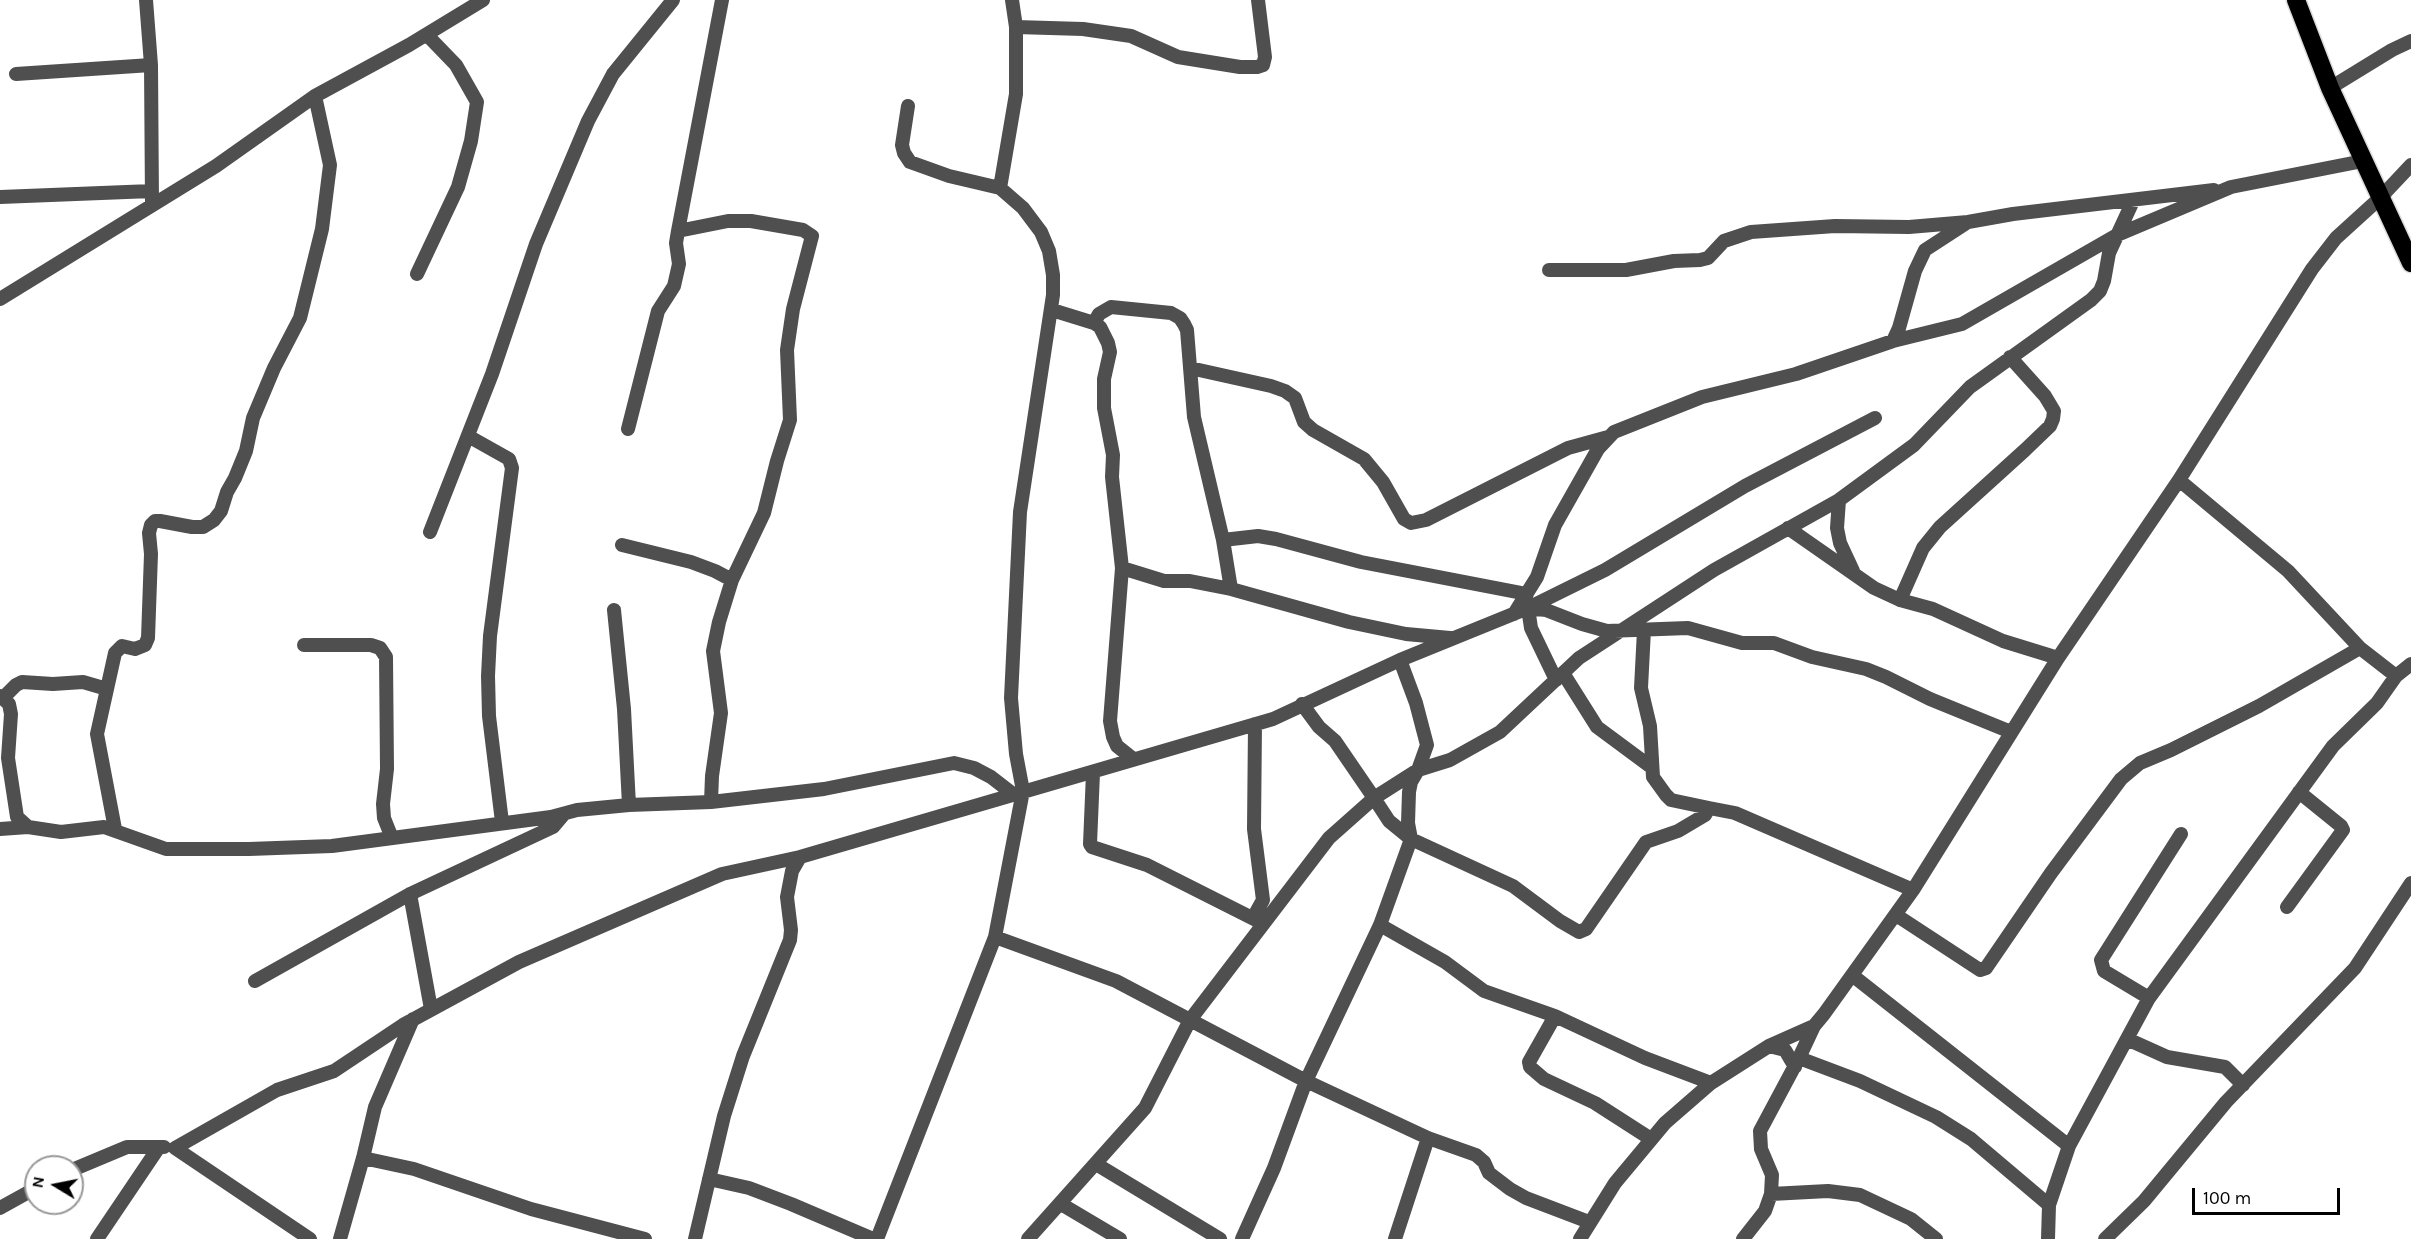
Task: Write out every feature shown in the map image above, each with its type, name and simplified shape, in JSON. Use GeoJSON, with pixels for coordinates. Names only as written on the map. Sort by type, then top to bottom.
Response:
{"type":"FeatureCollection","features":[{"type":"Feature","properties":{"kind":"highway"},"geometry":{"type":"LineString","coordinates":[[2296,0],[2330,88],[2411,264]]}},
{"type":"Feature","properties":{"kind":"street"},"geometry":{"type":"LineString","coordinates":[[146,0],[151,65],[152,197]]}},
{"type":"Feature","properties":{"kind":"street"},"geometry":{"type":"LineString","coordinates":[[0,300],[152,197],[216,166],[315,96],[483,0]]}},
{"type":"Feature","properties":{"kind":"street"},"geometry":{"type":"LineString","coordinates":[[430,532],[492,374],[536,244],[588,120],[613,74],[673,0]]}},
{"type":"Feature","properties":{"kind":"street"},"geometry":{"type":"LineString","coordinates":[[628,429],[658,311],[674,286],[679,264],[676,243],[722,12],[722,0]]}},
{"type":"Feature","properties":{"kind":"street"},"geometry":{"type":"LineString","coordinates":[[1000,188],[1016,94],[1016,27],[1012,0]]}},
{"type":"Feature","properties":{"kind":"street"},"geometry":{"type":"LineString","coordinates":[[1016,27],[1083,29],[1131,36],[1178,57],[1257,68],[1263,65],[1265,57],[1258,0]]}},
{"type":"Feature","properties":{"kind":"street"},"geometry":{"type":"LineString","coordinates":[[417,274],[458,187],[471,141],[477,102],[456,65],[427,34]]}},
{"type":"Feature","properties":{"kind":"street"},"geometry":{"type":"LineString","coordinates":[[2330,88],[2411,41]]}},
{"type":"Feature","properties":{"kind":"street"},"geometry":{"type":"LineString","coordinates":[[16,74],[151,65]]}},
{"type":"Feature","properties":{"kind":"street"},"geometry":{"type":"LineString","coordinates":[[115,829],[97,734],[115,653],[122,646],[135,649],[145,645],[148,638],[151,525],[155,521],[160,521],[192,527],[203,526],[214,520],[221,511],[226,492],[235,478],[246,451],[253,418],[274,368],[300,318],[322,229],[330,165],[315,96]]}},
{"type":"Feature","properties":{"kind":"street"},"geometry":{"type":"LineString","coordinates":[[709,1179],[748,1188],[791,1203],[875,1239],[995,937],[1018,793],[1011,698],[1020,512],[1052,310],[1053,275],[1041,232],[1023,208],[1000,188],[949,176],[910,162],[902,145],[908,106]]}},
{"type":"Feature","properties":{"kind":"street"},"geometry":{"type":"LineString","coordinates":[[1549,270],[1626,270],[1674,261],[1700,260],[1708,258],[1724,241],[1751,232],[1835,226],[1909,227],[1968,222],[2013,214],[2133,201],[2231,187],[2364,161]]}},
{"type":"Feature","properties":{"kind":"street"},"geometry":{"type":"LineString","coordinates":[[1743,1239],[1765,1211],[1771,1194],[1772,1175],[1761,1149],[1760,1131],[1797,1063],[1814,1026],[1913,890],[2058,658],[2179,480],[2312,269],[2336,238],[2380,198],[2411,165]]}},
{"type":"Feature","properties":{"kind":"street"},"geometry":{"type":"LineString","coordinates":[[1652,767],[1597,727],[1560,677],[1531,628],[1523,605],[1537,577],[1555,525],[1598,449],[1608,437],[1614,432],[1702,397],[1796,374],[1893,341],[1962,324],[2117,235],[2231,187]]}},
{"type":"Feature","properties":{"kind":"street"},"geometry":{"type":"LineString","coordinates":[[0,197],[152,197]]}},
{"type":"Feature","properties":{"kind":"street"},"geometry":{"type":"LineString","coordinates":[[1028,1239],[1145,1108],[1190,1020],[1258,921],[1329,838],[1374,798],[1418,770],[1450,760],[1500,732],[1579,658],[1714,570],[1839,500],[1914,445],[1970,387],[2091,300],[2100,291],[2109,253],[2133,201]]}},
{"type":"Feature","properties":{"kind":"street"},"geometry":{"type":"LineString","coordinates":[[678,231],[728,221],[751,221],[802,230],[812,236],[793,309],[787,350],[790,420],[764,513],[732,580],[713,651],[721,713],[711,802]]}},
{"type":"Feature","properties":{"kind":"street"},"geometry":{"type":"LineString","coordinates":[[1893,341],[1899,328],[1915,271],[1925,250],[1968,222]]}},
{"type":"Feature","properties":{"kind":"street"},"geometry":{"type":"LineString","coordinates":[[1094,323],[1099,314],[1111,307],[1171,313],[1180,318],[1187,330],[1194,417],[1223,540],[1231,590]]}},
{"type":"Feature","properties":{"kind":"street"},"geometry":{"type":"LineString","coordinates":[[1052,310],[1094,323],[1105,335],[1110,352],[1104,379],[1104,408],[1113,455],[1112,477],[1122,568],[1110,721],[1117,746],[1132,758]]}},
{"type":"Feature","properties":{"kind":"street"},"geometry":{"type":"LineString","coordinates":[[1900,600],[1923,548],[1940,527],[2050,426],[2054,411],[2045,396],[2010,357]]}},
{"type":"Feature","properties":{"kind":"street"},"geometry":{"type":"LineString","coordinates":[[1190,368],[1285,391],[1295,398],[1304,422],[1312,430],[1364,459],[1383,482],[1404,519],[1412,523],[1426,520],[1568,448],[1608,437]]}},
{"type":"Feature","properties":{"kind":"street"},"geometry":{"type":"LineString","coordinates":[[176,1148],[277,1090],[334,1071],[364,1049],[413,1019],[519,962],[722,874],[800,857],[1093,773],[1132,758],[1273,718],[1400,660],[1455,639],[1523,605],[1605,570],[1745,486],[1875,418]]}},
{"type":"Feature","properties":{"kind":"street"},"geometry":{"type":"LineString","coordinates":[[468,436],[509,459],[512,468],[490,636],[488,676],[489,716],[502,822]]}},
{"type":"Feature","properties":{"kind":"street"},"geometry":{"type":"LineString","coordinates":[[2179,480],[2288,571],[2360,648],[2396,676]]}},
{"type":"Feature","properties":{"kind":"street"},"geometry":{"type":"LineString","coordinates":[[1839,500],[1837,528],[1840,543],[1855,575]]}},
{"type":"Feature","properties":{"kind":"street"},"geometry":{"type":"LineString","coordinates":[[1788,528],[1874,588],[1900,600],[1933,609],[2003,641],[2058,658]]}},
{"type":"Feature","properties":{"kind":"street"},"geometry":{"type":"LineString","coordinates":[[1223,540],[1258,536],[1276,539],[1546,610],[1596,629],[1619,632],[1688,627],[1742,643],[1774,643],[1812,657],[1866,669],[1930,699],[2011,732]]}},
{"type":"Feature","properties":{"kind":"street"},"geometry":{"type":"LineString","coordinates":[[622,545],[691,562],[732,580]]}},
{"type":"Feature","properties":{"kind":"street"},"geometry":{"type":"LineString","coordinates":[[1122,568],[1164,581],[1190,581],[1231,590],[1349,622],[1406,634],[1455,639]]}},
{"type":"Feature","properties":{"kind":"street"},"geometry":{"type":"LineString","coordinates":[[614,610],[624,709],[629,805]]}},
{"type":"Feature","properties":{"kind":"street"},"geometry":{"type":"LineString","coordinates":[[1644,630],[1641,688],[1650,726],[1652,767],[1656,783],[1671,800],[1735,813],[1913,890]]}},
{"type":"Feature","properties":{"kind":"street"},"geometry":{"type":"LineString","coordinates":[[304,645],[371,645],[380,648],[386,657],[387,769],[383,804],[384,818],[392,838]]}},
{"type":"Feature","properties":{"kind":"street"},"geometry":{"type":"LineString","coordinates":[[1896,915],[1980,970],[1986,968],[2051,873],[2121,779],[2140,763],[2259,706],[2360,648]]}},
{"type":"Feature","properties":{"kind":"street"},"geometry":{"type":"LineString","coordinates":[[1242,1239],[1274,1168],[1306,1081],[1380,925],[1412,839],[1408,823],[1409,792],[1411,782],[1425,753],[1426,740],[1416,703],[1400,660]]}},
{"type":"Feature","properties":{"kind":"street"},"geometry":{"type":"LineString","coordinates":[[2048,1239],[2049,1205],[2069,1146],[2149,998],[2333,746],[2378,703],[2396,676],[2411,664]]}},
{"type":"Feature","properties":{"kind":"street"},"geometry":{"type":"LineString","coordinates":[[28,827],[17,817],[8,758],[11,714],[9,704],[2,697],[22,682],[53,684],[83,682],[107,689]]}},
{"type":"Feature","properties":{"kind":"street"},"geometry":{"type":"LineString","coordinates":[[1302,704],[1319,727],[1335,741],[1389,821],[1412,839],[1513,886],[1560,921],[1579,932],[1586,929],[1646,842],[1678,831],[1705,815],[1709,808]]}},
{"type":"Feature","properties":{"kind":"street"},"geometry":{"type":"LineString","coordinates":[[1255,724],[1254,829],[1263,892],[1258,921]]}},
{"type":"Feature","properties":{"kind":"street"},"geometry":{"type":"LineString","coordinates":[[0,829],[28,827],[61,832],[104,827],[166,849],[332,846],[564,814],[577,810],[629,805],[711,802],[824,789],[954,763],[974,768],[1018,793]]}},
{"type":"Feature","properties":{"kind":"street"},"geometry":{"type":"LineString","coordinates":[[1093,773],[1090,844],[1092,847],[1147,865],[1258,921]]}},
{"type":"Feature","properties":{"kind":"street"},"geometry":{"type":"LineString","coordinates":[[2287,907],[2343,830],[2299,792]]}},
{"type":"Feature","properties":{"kind":"street"},"geometry":{"type":"LineString","coordinates":[[255,981],[410,894],[553,827],[564,814]]}},
{"type":"Feature","properties":{"kind":"street"},"geometry":{"type":"LineString","coordinates":[[2149,998],[2104,971],[2101,960],[2181,834]]}},
{"type":"Feature","properties":{"kind":"street"},"geometry":{"type":"LineString","coordinates":[[695,1239],[724,1116],[743,1056],[790,940],[787,897],[792,871],[800,857]]}},
{"type":"Feature","properties":{"kind":"street"},"geometry":{"type":"LineString","coordinates":[[2105,1239],[2144,1201],[2243,1084],[2355,968],[2411,883]]}},
{"type":"Feature","properties":{"kind":"street"},"geometry":{"type":"LineString","coordinates":[[410,894],[431,1009]]}},
{"type":"Feature","properties":{"kind":"street"},"geometry":{"type":"LineString","coordinates":[[1380,925],[1445,962],[1484,991],[1555,1016],[1645,1058],[1711,1083]]}},
{"type":"Feature","properties":{"kind":"street"},"geometry":{"type":"LineString","coordinates":[[995,937],[1116,981],[1306,1081],[1428,1138],[1476,1155],[1484,1162],[1489,1173],[1509,1189],[1526,1198],[1589,1222]]}},
{"type":"Feature","properties":{"kind":"street"},"geometry":{"type":"LineString","coordinates":[[1852,975],[2069,1146]]}},
{"type":"Feature","properties":{"kind":"street"},"geometry":{"type":"LineString","coordinates":[[1555,1016],[1529,1062],[1530,1067],[1544,1079],[1595,1103],[1651,1139]]}},
{"type":"Feature","properties":{"kind":"street"},"geometry":{"type":"LineString","coordinates":[[339,1239],[363,1158],[375,1107],[413,1019]]}},
{"type":"Feature","properties":{"kind":"street"},"geometry":{"type":"LineString","coordinates":[[1580,1239],[1615,1183],[1665,1123],[1711,1083],[1769,1046],[1814,1026]]}},
{"type":"Feature","properties":{"kind":"street"},"geometry":{"type":"LineString","coordinates":[[2127,1039],[2167,1057],[2225,1067],[2243,1084]]}},
{"type":"Feature","properties":{"kind":"street"},"geometry":{"type":"LineString","coordinates":[[1769,1046],[1785,1050],[1797,1063],[1860,1081],[1936,1117],[1971,1139],[2049,1205]]}},
{"type":"Feature","properties":{"kind":"street"},"geometry":{"type":"LineString","coordinates":[[1395,1239],[1428,1138]]}},
{"type":"Feature","properties":{"kind":"street"},"geometry":{"type":"LineString","coordinates":[[84,1165],[126,1147],[176,1148],[310,1239]]}},
{"type":"Feature","properties":{"kind":"street"},"geometry":{"type":"LineString","coordinates":[[97,1239],[159,1147]]}},
{"type":"Feature","properties":{"kind":"street"},"geometry":{"type":"LineString","coordinates":[[363,1158],[414,1169],[531,1209],[645,1239]]}},
{"type":"Feature","properties":{"kind":"street"},"geometry":{"type":"LineString","coordinates":[[1096,1164],[1220,1239]]}},
{"type":"Feature","properties":{"kind":"street"},"geometry":{"type":"LineString","coordinates":[[1771,1194],[1828,1191],[1860,1195],[1911,1219],[1936,1239]]}},
{"type":"Feature","properties":{"kind":"street"},"geometry":{"type":"LineString","coordinates":[[0,1208],[24,1195]]}},
{"type":"Feature","properties":{"kind":"street"},"geometry":{"type":"LineString","coordinates":[[1060,1204],[1120,1239]]}}]}
